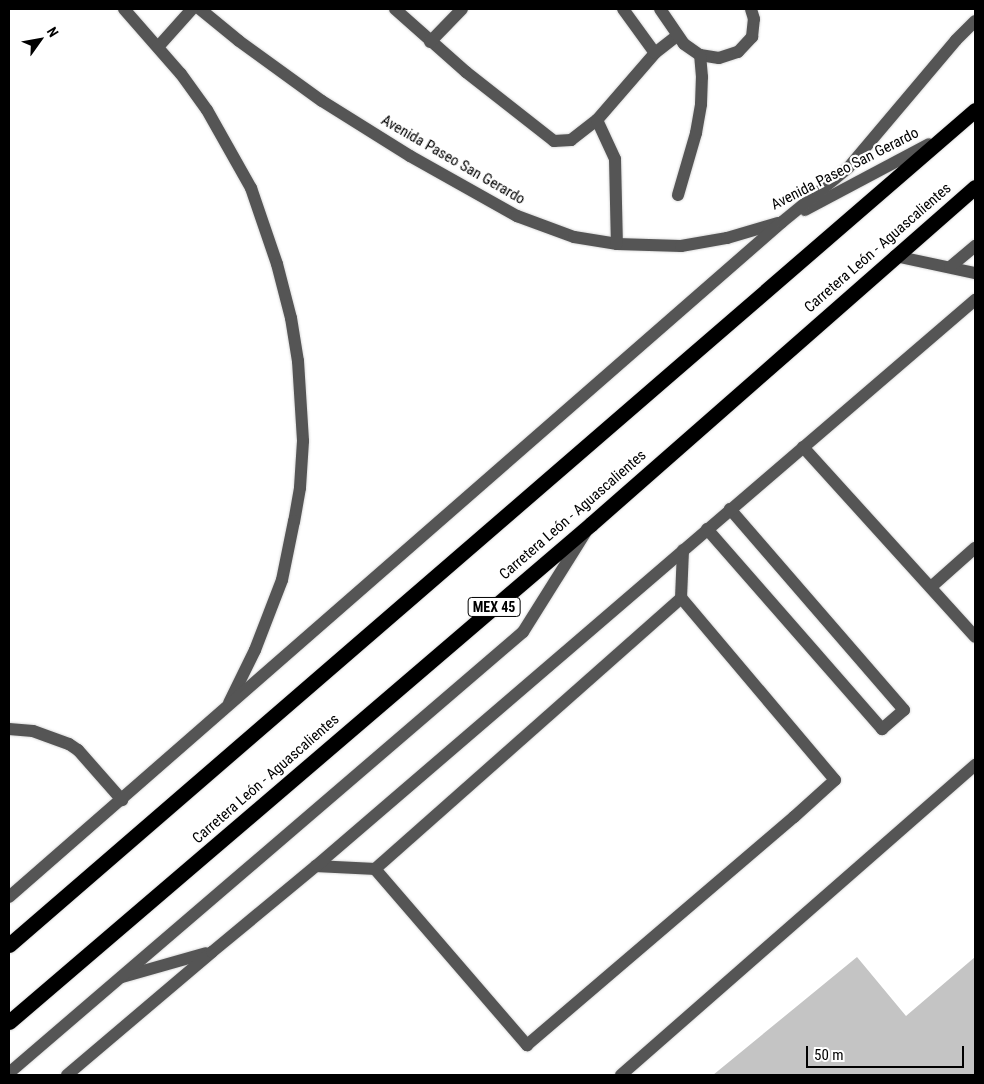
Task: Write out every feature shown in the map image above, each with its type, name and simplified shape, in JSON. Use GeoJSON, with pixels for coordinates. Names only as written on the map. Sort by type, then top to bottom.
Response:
{"type":"FeatureCollection","features":[{"type":"Feature","properties":{"kind":"highway"},"geometry":{"type":"LineString","coordinates":[[9,945],[975,110]]}},
{"type":"Feature","properties":{"kind":"highway","name":"Carretera León - Aguascalientes"},"geometry":{"type":"LineString","coordinates":[[9,1022],[591,524],[975,187]]}},
{"type":"Feature","properties":{"kind":"street"},"geometry":{"type":"LineString","coordinates":[[124,9],[158,47],[207,110],[251,188],[278,264],[291,318],[298,361],[304,441],[300,488],[282,580],[255,650],[226,707]]}},
{"type":"Feature","properties":{"kind":"street"},"geometry":{"type":"LineString","coordinates":[[158,47],[192,9]]}},
{"type":"Feature","properties":{"kind":"street","name":"Avenida Paseo San Gerardo"},"geometry":{"type":"LineString","coordinates":[[200,9],[322,101],[410,156],[517,216],[574,237],[617,244],[681,246],[727,238],[782,222],[942,138]]}},
{"type":"Feature","properties":{"kind":"street"},"geometry":{"type":"LineString","coordinates":[[395,9],[430,42],[554,141],[571,140],[597,120],[655,53],[677,36]]}},
{"type":"Feature","properties":{"kind":"street"},"geometry":{"type":"LineString","coordinates":[[430,42],[462,9]]}},
{"type":"Feature","properties":{"kind":"street"},"geometry":{"type":"LineString","coordinates":[[623,9],[655,53]]}},
{"type":"Feature","properties":{"kind":"street"},"geometry":{"type":"LineString","coordinates":[[660,9],[684,44],[700,55],[719,58],[729,56],[746,46],[754,28],[751,9]]}},
{"type":"Feature","properties":{"kind":"street"},"geometry":{"type":"LineString","coordinates":[[9,897],[782,222],[848,168],[956,40],[975,21]]}},
{"type":"Feature","properties":{"kind":"street"},"geometry":{"type":"LineString","coordinates":[[678,195],[701,104],[702,77],[700,55]]}},
{"type":"Feature","properties":{"kind":"street"},"geometry":{"type":"LineString","coordinates":[[597,120],[615,159],[617,244]]}},
{"type":"Feature","properties":{"kind":"street"},"geometry":{"type":"LineString","coordinates":[[950,268],[975,246]]}},
{"type":"Feature","properties":{"kind":"street"},"geometry":{"type":"LineString","coordinates":[[895,256],[975,272]]}},
{"type":"Feature","properties":{"kind":"street"},"geometry":{"type":"LineString","coordinates":[[67,1075],[316,866],[975,300]]}},
{"type":"Feature","properties":{"kind":"street"},"geometry":{"type":"LineString","coordinates":[[804,447],[975,637]]}},
{"type":"Feature","properties":{"kind":"street"},"geometry":{"type":"LineString","coordinates":[[707,529],[882,729],[904,710],[730,509]]}},
{"type":"Feature","properties":{"kind":"street"},"geometry":{"type":"LineString","coordinates":[[9,1073],[117,978],[523,632],[591,524]]}},
{"type":"Feature","properties":{"kind":"street"},"geometry":{"type":"LineString","coordinates":[[931,588],[975,548]]}},
{"type":"Feature","properties":{"kind":"street"},"geometry":{"type":"LineString","coordinates":[[375,869],[527,1045],[835,780],[681,598],[683,550]]}},
{"type":"Feature","properties":{"kind":"street"},"geometry":{"type":"LineString","coordinates":[[316,866],[375,869],[681,598]]}},
{"type":"Feature","properties":{"kind":"street"},"geometry":{"type":"LineString","coordinates":[[9,729],[33,731],[69,744],[78,750],[122,800]]}},
{"type":"Feature","properties":{"kind":"street"},"geometry":{"type":"LineString","coordinates":[[621,1075],[975,765]]}},
{"type":"Feature","properties":{"kind":"street"},"geometry":{"type":"LineString","coordinates":[[117,978],[212,952]]}},
{"type":"Feature","properties":{"kind":"building"},"geometry":{"type":"Polygon","coordinates":[[[857,957],[906,1016],[975,957],[975,1075],[713,1075],[857,957]]]}}]}
